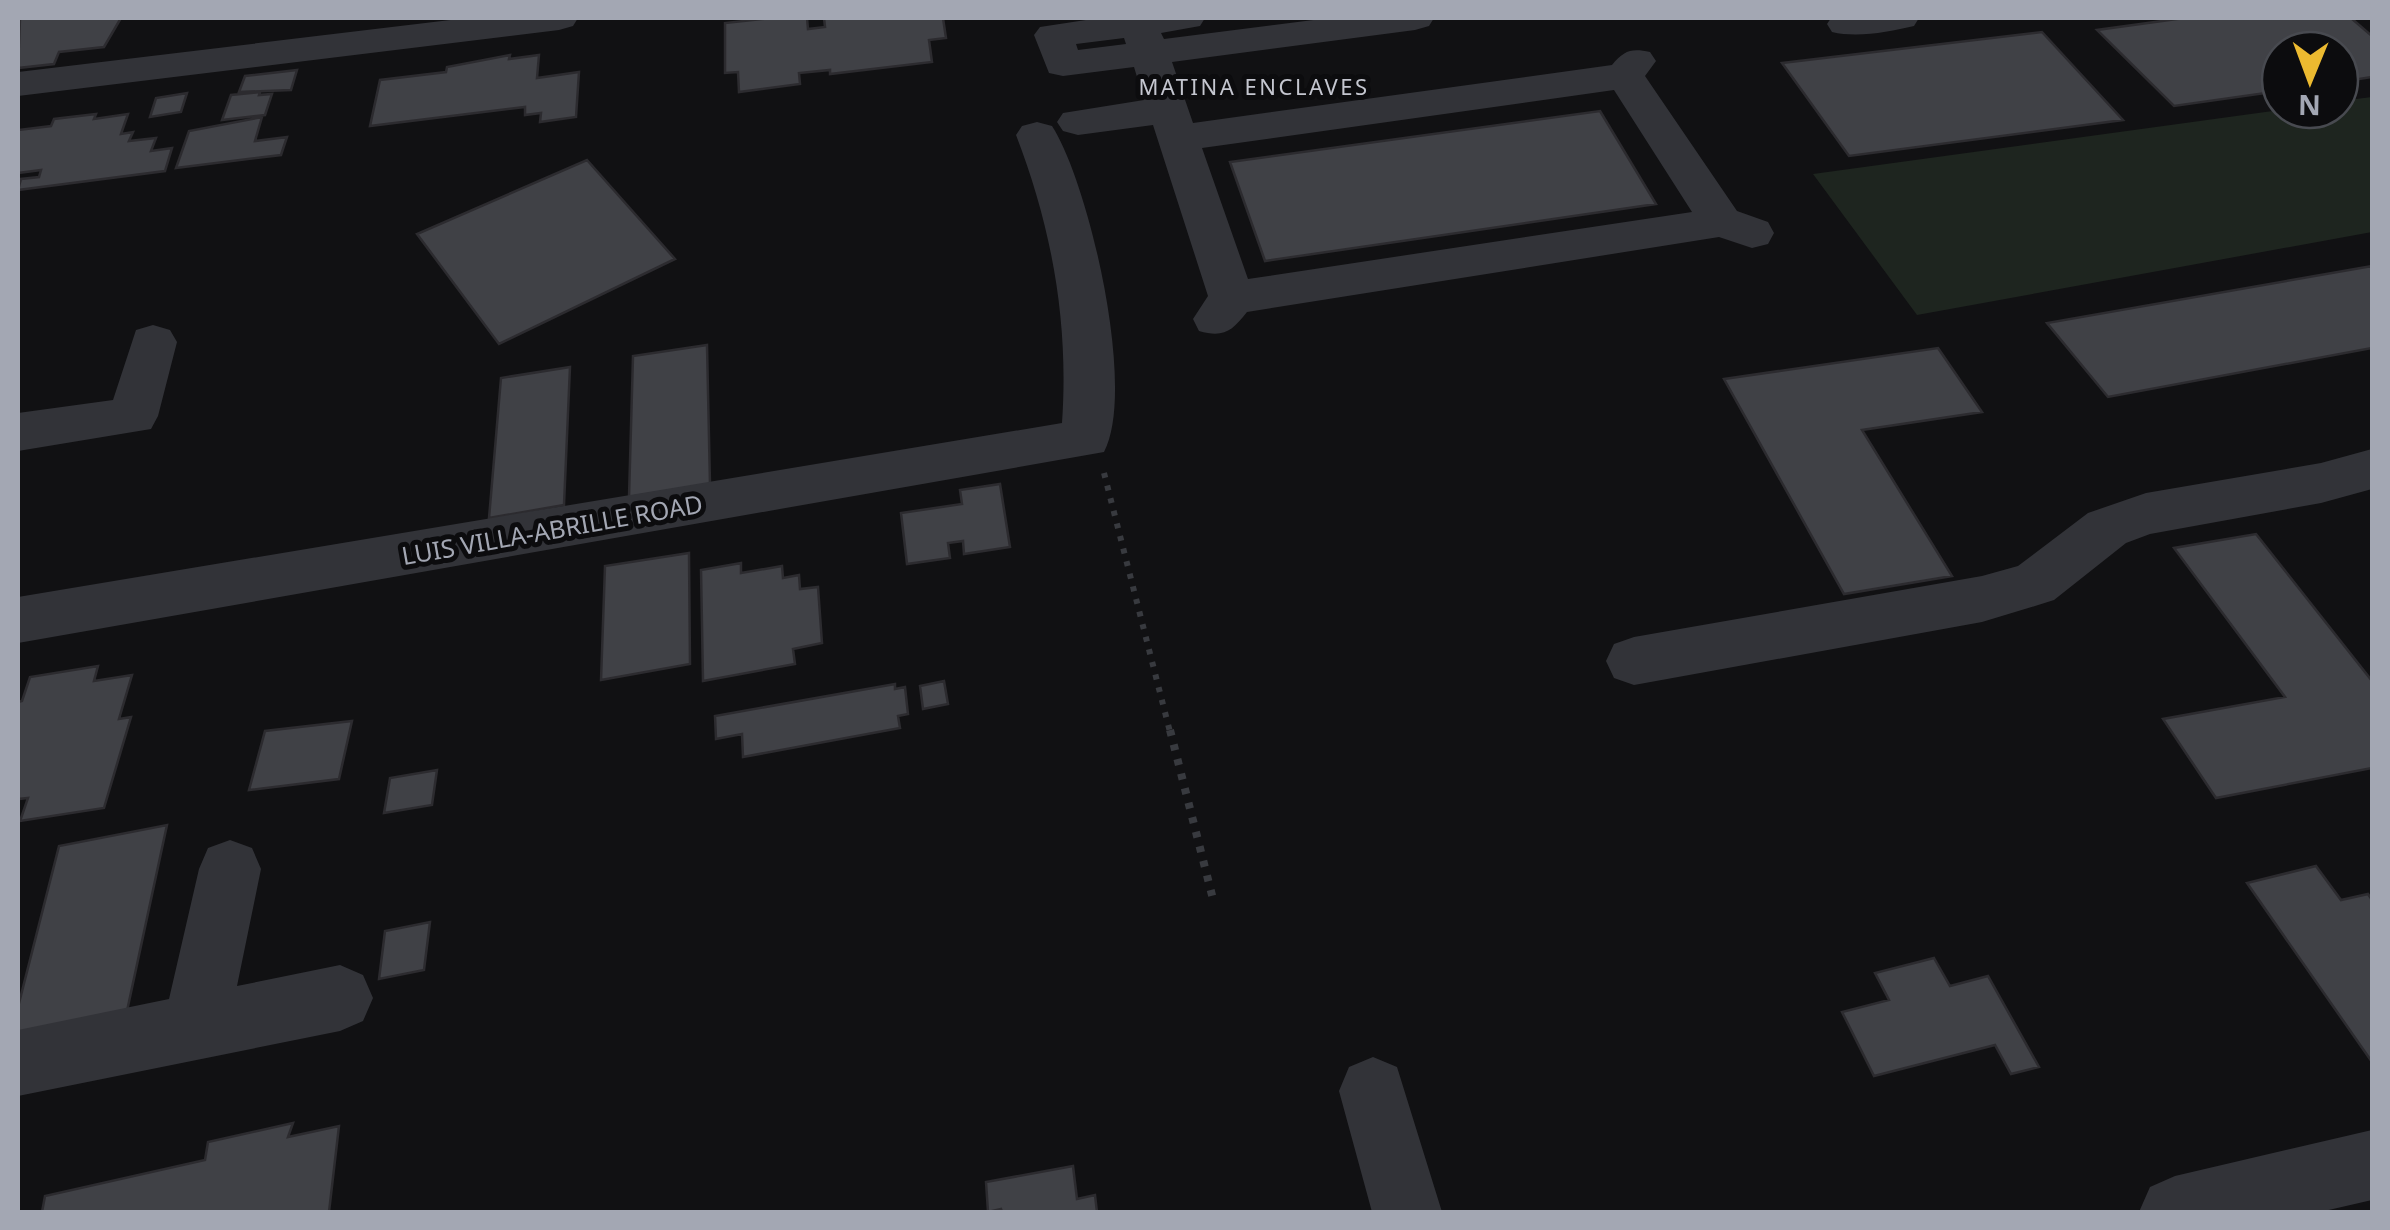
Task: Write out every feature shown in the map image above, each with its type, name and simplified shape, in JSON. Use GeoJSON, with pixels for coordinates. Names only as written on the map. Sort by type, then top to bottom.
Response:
{"type":"FeatureCollection","features":[{"type":"Feature","properties":{"kind":"street"},"geometry":{"type":"LineString","coordinates":[[18,84],[559,18]]}},
{"type":"Feature","properties":{"kind":"street"},"geometry":{"type":"LineString","coordinates":[[1145,38],[1186,18]]}},
{"type":"Feature","properties":{"kind":"street"},"geometry":{"type":"LineString","coordinates":[[1145,38],[1415,18]]}},
{"type":"Feature","properties":{"kind":"street"},"geometry":{"type":"LineString","coordinates":[[1846,24],[1900,18]]}},
{"type":"Feature","properties":{"kind":"street"},"geometry":{"type":"LineString","coordinates":[[1086,438],[1091,370],[1081,284],[1062,203],[1057,128],[1173,124],[1630,68],[1736,227],[1224,308],[1173,124],[1145,38]]}},
{"type":"Feature","properties":{"kind":"street"},"geometry":{"type":"LineString","coordinates":[[18,432],[133,416],[152,342]]}},
{"type":"Feature","properties":{"kind":"street","name":"LUIS VILLA-ABRILLE ROAD"},"geometry":{"type":"LineString","coordinates":[[18,620],[1086,438]]}},
{"type":"Feature","properties":{"kind":"street"},"geometry":{"type":"LineString","coordinates":[[1634,660],[1982,599],[2035,584],[2107,528],[2146,514],[2321,483],[2372,469]]}},
{"type":"Feature","properties":{"kind":"street"},"geometry":{"type":"LineString","coordinates":[[196,1025],[230,869]]}},
{"type":"Feature","properties":{"kind":"street"},"geometry":{"type":"LineString","coordinates":[[18,1063],[340,998]]}},
{"type":"Feature","properties":{"kind":"street"},"geometry":{"type":"LineString","coordinates":[[1373,1090],[1407,1212]]}},
{"type":"Feature","properties":{"kind":"street"},"geometry":{"type":"LineString","coordinates":[[2175,1212],[2372,1165]]}},
{"type":"Feature","properties":{"kind":"path"},"geometry":{"type":"LineString","coordinates":[[1086,438],[1106,476],[1214,902]]}},
{"type":"Feature","properties":{"kind":"shaded area"},"geometry":{"type":"Polygon","coordinates":[[[2372,97],[2372,232],[1917,315],[1813,174],[2260,113],[2260,130],[2360,130],[2360,98],[2372,97]]]}},
{"type":"Feature","properties":{"kind":"building"},"geometry":{"type":"Polygon","coordinates":[[[20,18],[121,18],[104,47],[59,52],[54,64],[18,68],[20,18]]]}},
{"type":"Feature","properties":{"kind":"building"},"geometry":{"type":"Polygon","coordinates":[[[807,18],[808,29],[825,27],[824,18],[943,18],[946,38],[929,40],[932,62],[830,74],[830,70],[799,73],[800,84],[739,92],[738,72],[725,73],[725,23],[807,18]]]}},
{"type":"Feature","properties":{"kind":"building"},"geometry":{"type":"Polygon","coordinates":[[[2184,18],[2351,18],[2372,36],[2372,77],[2360,79],[2360,30],[2260,30],[2260,94],[2174,106],[2097,30],[2184,18]]]}},
{"type":"Feature","properties":{"kind":"building"},"geometry":{"type":"Polygon","coordinates":[[[2042,32],[2123,120],[1849,156],[1782,63],[2042,32]]]}},
{"type":"Feature","properties":{"kind":"building"},"geometry":{"type":"Polygon","coordinates":[[[510,55],[509,59],[539,55],[537,78],[579,72],[576,117],[540,122],[541,113],[525,115],[525,107],[370,126],[380,80],[446,72],[447,67],[510,55]]]}},
{"type":"Feature","properties":{"kind":"building"},"geometry":{"type":"Polygon","coordinates":[[[297,70],[291,90],[239,92],[245,76],[297,70]]]}},
{"type":"Feature","properties":{"kind":"building"},"geometry":{"type":"Polygon","coordinates":[[[260,92],[259,95],[272,94],[265,115],[222,120],[231,95],[260,92]]]}},
{"type":"Feature","properties":{"kind":"building"},"geometry":{"type":"Polygon","coordinates":[[[187,93],[181,112],[150,117],[156,98],[187,93]]]}},
{"type":"Feature","properties":{"kind":"building"},"geometry":{"type":"Polygon","coordinates":[[[1600,111],[1656,204],[1265,261],[1230,162],[1600,111]]]}},
{"type":"Feature","properties":{"kind":"building"},"geometry":{"type":"Polygon","coordinates":[[[96,114],[94,119],[128,114],[121,134],[133,132],[129,141],[156,138],[151,151],[172,148],[165,171],[18,190],[21,179],[39,177],[41,170],[18,173],[18,130],[51,126],[54,119],[96,114]]]}},
{"type":"Feature","properties":{"kind":"building"},"geometry":{"type":"Polygon","coordinates":[[[262,117],[255,141],[287,137],[281,155],[176,168],[189,131],[262,117]]]}},
{"type":"Feature","properties":{"kind":"building"},"geometry":{"type":"Polygon","coordinates":[[[587,160],[675,259],[499,344],[417,234],[587,160]]]}},
{"type":"Feature","properties":{"kind":"building"},"geometry":{"type":"Polygon","coordinates":[[[2372,266],[2372,348],[2108,397],[2047,323],[2372,266]]]}},
{"type":"Feature","properties":{"kind":"building"},"geometry":{"type":"Polygon","coordinates":[[[707,345],[710,484],[629,497],[633,356],[707,345]]]}},
{"type":"Feature","properties":{"kind":"building"},"geometry":{"type":"Polygon","coordinates":[[[1938,348],[1982,412],[1862,430],[1952,576],[1844,594],[1724,379],[1938,348]]]}},
{"type":"Feature","properties":{"kind":"building"},"geometry":{"type":"Polygon","coordinates":[[[570,367],[564,505],[489,518],[501,378],[570,367]]]}},
{"type":"Feature","properties":{"kind":"building"},"geometry":{"type":"Polygon","coordinates":[[[1000,484],[1010,547],[964,554],[963,541],[948,543],[950,558],[907,564],[901,513],[962,504],[960,490],[1000,484]]]}},
{"type":"Feature","properties":{"kind":"building"},"geometry":{"type":"Polygon","coordinates":[[[2256,534],[2372,681],[2372,768],[2216,798],[2163,719],[2285,697],[2174,548],[2256,534]]]}},
{"type":"Feature","properties":{"kind":"building"},"geometry":{"type":"Polygon","coordinates":[[[689,553],[690,664],[601,680],[605,566],[689,553]]]}},
{"type":"Feature","properties":{"kind":"building"},"geometry":{"type":"Polygon","coordinates":[[[741,563],[741,573],[782,566],[783,578],[799,575],[800,589],[818,587],[822,643],[793,649],[795,664],[703,681],[701,570],[741,563]]]}},
{"type":"Feature","properties":{"kind":"building"},"geometry":{"type":"Polygon","coordinates":[[[98,666],[94,681],[132,675],[119,719],[131,717],[104,808],[20,821],[28,798],[18,799],[18,702],[22,701],[30,677],[98,666]]]}},
{"type":"Feature","properties":{"kind":"building"},"geometry":{"type":"Polygon","coordinates":[[[944,681],[948,704],[923,709],[920,686],[944,681]]]}},
{"type":"Feature","properties":{"kind":"building"},"geometry":{"type":"Polygon","coordinates":[[[895,684],[895,689],[905,687],[908,714],[898,716],[900,728],[743,757],[742,734],[716,739],[715,716],[895,684]]]}},
{"type":"Feature","properties":{"kind":"building"},"geometry":{"type":"Polygon","coordinates":[[[352,721],[339,779],[249,790],[265,731],[352,721]]]}},
{"type":"Feature","properties":{"kind":"building"},"geometry":{"type":"Polygon","coordinates":[[[437,770],[432,805],[384,813],[390,778],[437,770]]]}},
{"type":"Feature","properties":{"kind":"building"},"geometry":{"type":"Polygon","coordinates":[[[167,825],[124,1025],[18,1047],[18,1007],[59,846],[167,825]]]}},
{"type":"Feature","properties":{"kind":"building"},"geometry":{"type":"Polygon","coordinates":[[[2316,866],[2341,900],[2368,894],[2372,900],[2372,1062],[2247,883],[2316,866]]]}},
{"type":"Feature","properties":{"kind":"building"},"geometry":{"type":"Polygon","coordinates":[[[430,922],[424,970],[379,979],[385,931],[430,922]]]}},
{"type":"Feature","properties":{"kind":"building"},"geometry":{"type":"Polygon","coordinates":[[[1934,958],[1950,986],[1988,976],[2039,1067],[2011,1074],[1995,1045],[1874,1076],[1842,1012],[1889,1000],[1875,973],[1934,958]]]}},
{"type":"Feature","properties":{"kind":"building"},"geometry":{"type":"Polygon","coordinates":[[[293,1123],[288,1137],[339,1126],[329,1212],[42,1212],[45,1196],[205,1160],[208,1142],[293,1123]]]}},
{"type":"Feature","properties":{"kind":"building"},"geometry":{"type":"Polygon","coordinates":[[[1073,1166],[1077,1199],[1095,1195],[1097,1212],[988,1212],[986,1182],[1073,1166]]]}},
{"type":"Feature","properties":{"kind":"district","name":"MATINA ENCLAVES"},"geometry":{"type":"Point","coordinates":[1254,86]}}]}
